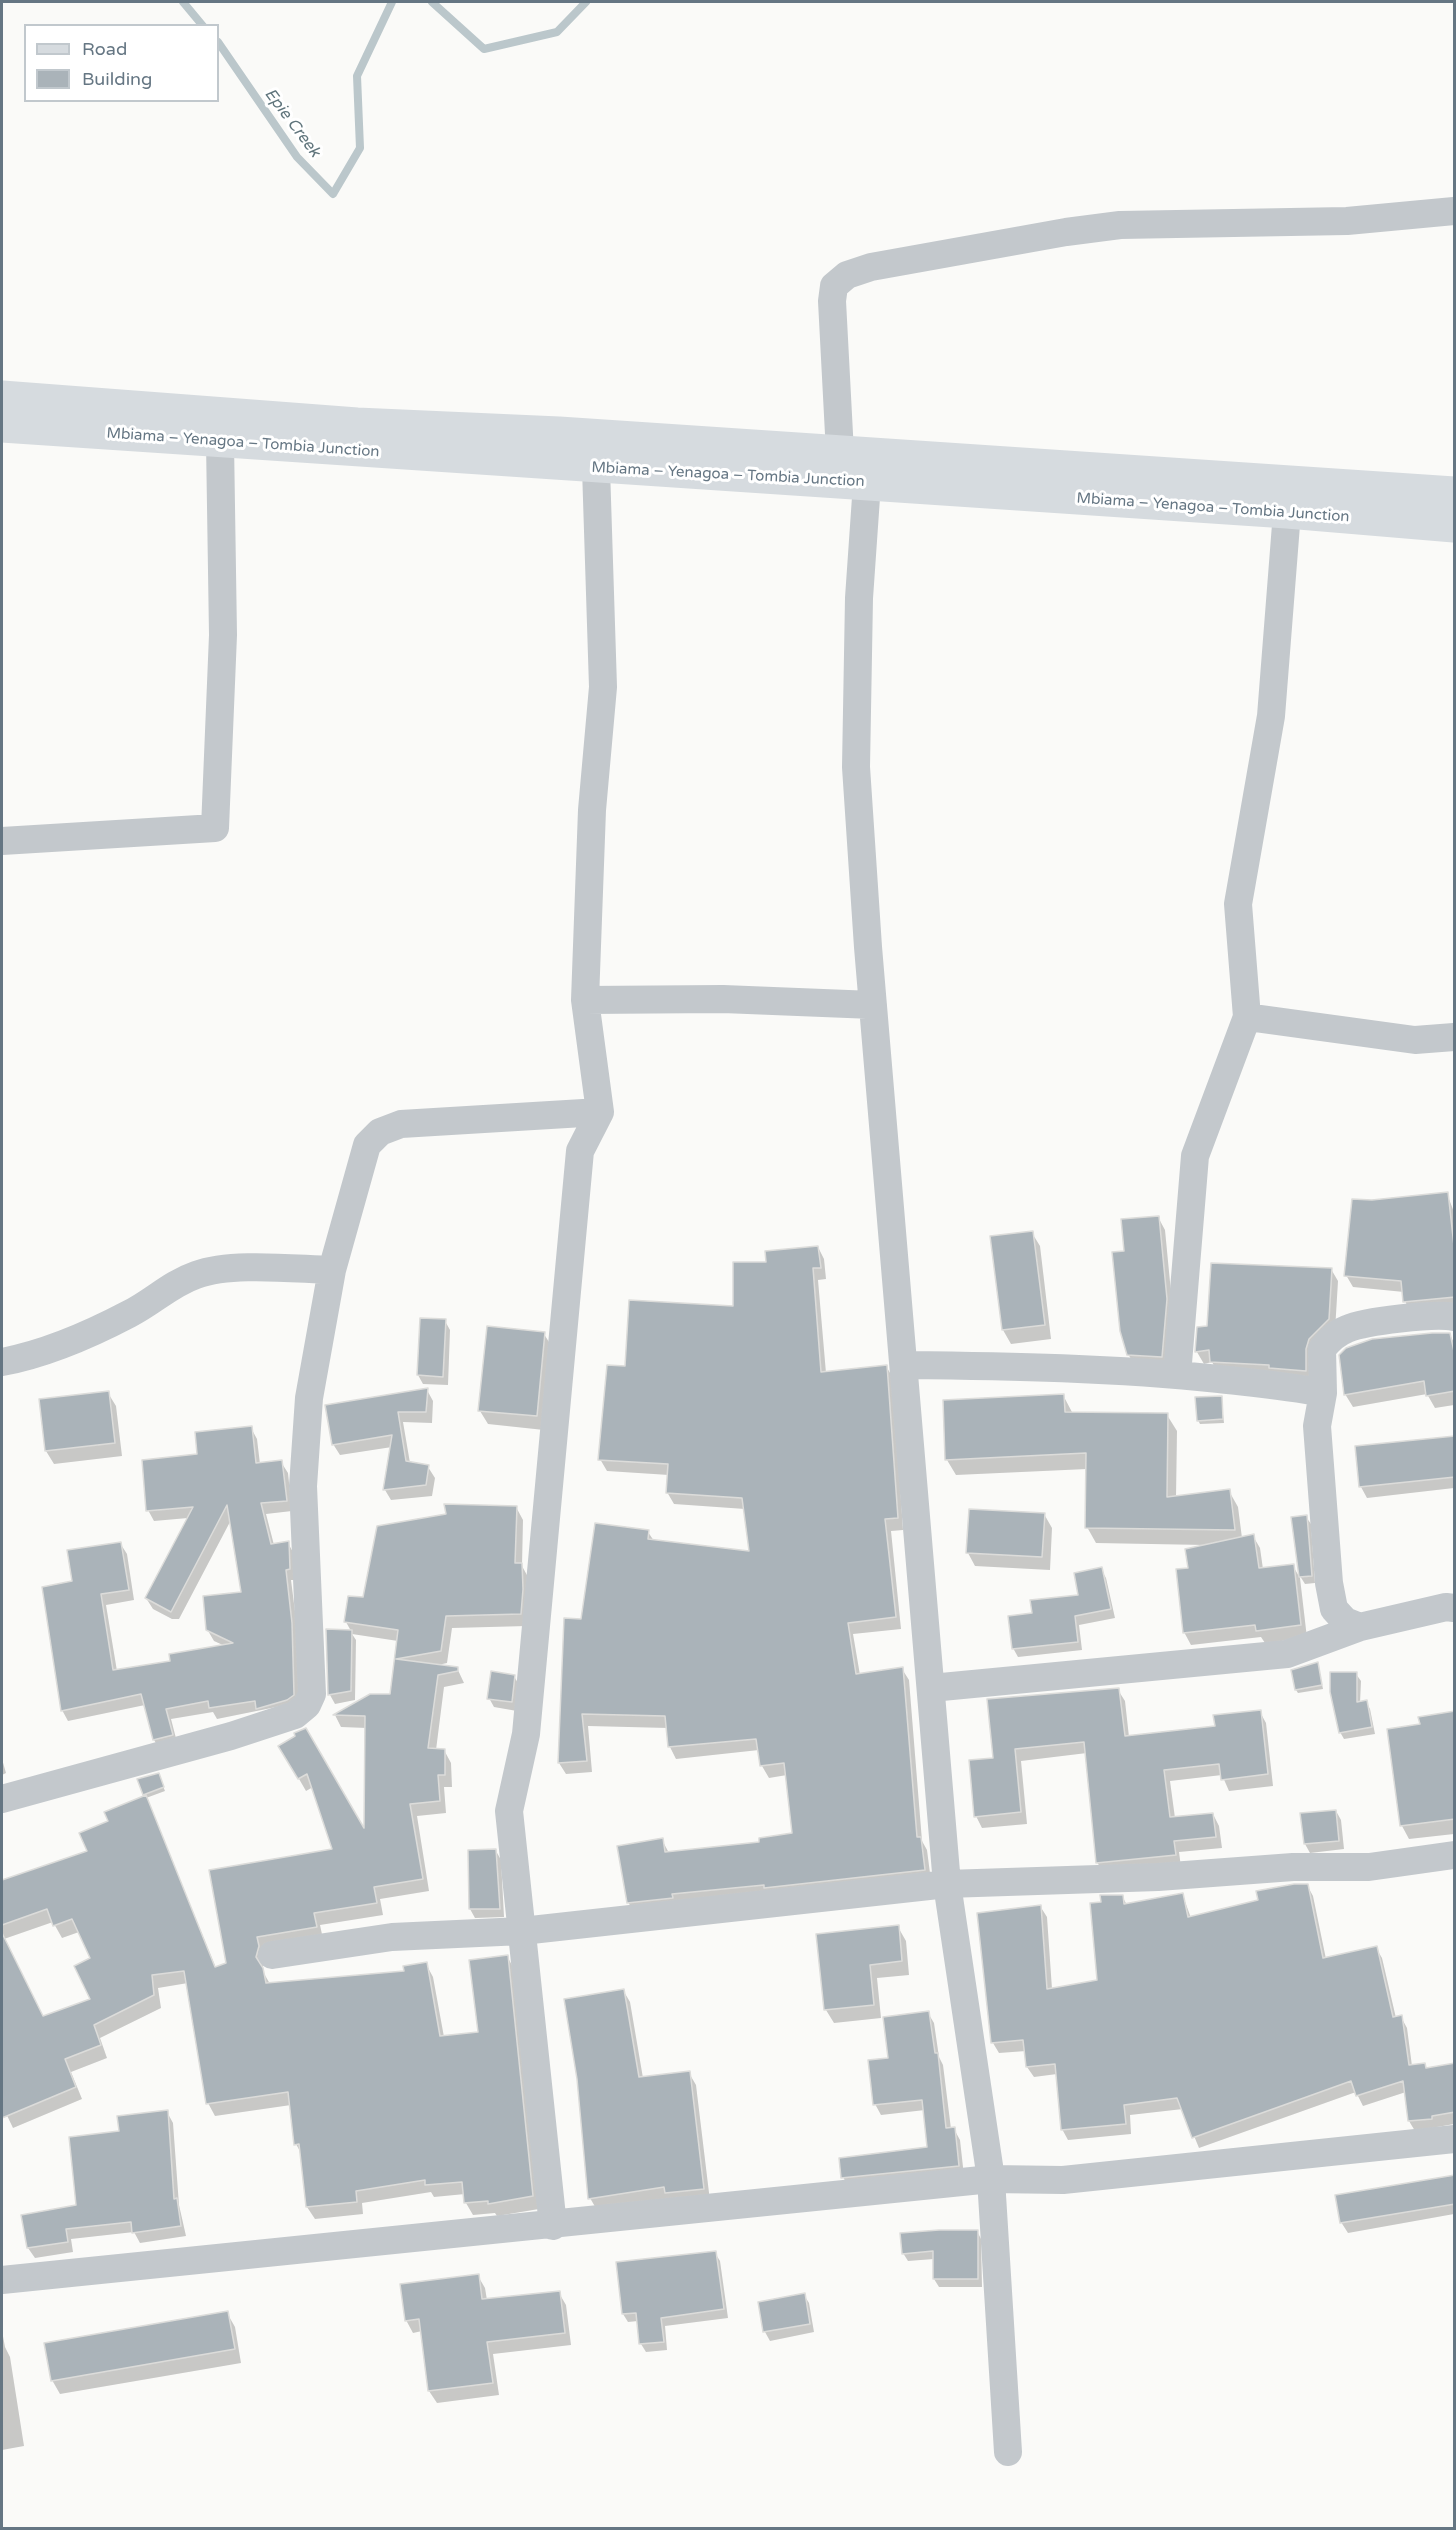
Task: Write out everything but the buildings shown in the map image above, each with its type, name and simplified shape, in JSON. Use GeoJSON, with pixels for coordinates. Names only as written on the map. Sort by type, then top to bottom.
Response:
{"type":"FeatureCollection","features":[{"type":"Feature","properties":{"kind":"main road","name":"Mbiama – Yenagoa – Tombia Junction"},"geometry":{"type":"LineString","coordinates":[[2,397],[357,424],[559,433],[1455,493]]}},
{"type":"Feature","properties":{"kind":"main road","name":"Mbiama – Yenagoa – Tombia Junction"},"geometry":{"type":"LineString","coordinates":[[2,426],[596,468],[867,483],[1455,526]]}},
{"type":"Feature","properties":{"kind":"street"},"geometry":{"type":"LineString","coordinates":[[840,453],[832,301],[834,286],[847,275],[882,265],[1066,232],[1120,225],[1347,221],[1455,211]]}},
{"type":"Feature","properties":{"kind":"street"},"geometry":{"type":"LineString","coordinates":[[2,841],[215,828],[223,635],[220,442]]}},
{"type":"Feature","properties":{"kind":"street"},"geometry":{"type":"LineString","coordinates":[[553,2226],[509,1811],[526,1734],[580,1150],[600,1112],[585,1000],[592,810],[603,687],[596,468]]}},
{"type":"Feature","properties":{"kind":"street"},"geometry":{"type":"LineString","coordinates":[[867,483],[859,598],[856,767],[873,1005],[947,1884],[991,2179],[1008,2452]]}},
{"type":"Feature","properties":{"kind":"street"},"geometry":{"type":"LineString","coordinates":[[1177,1375],[1195,1156],[1247,1017],[1238,904],[1271,716],[1287,512]]}},
{"type":"Feature","properties":{"kind":"street"},"geometry":{"type":"LineString","coordinates":[[585,1000],[723,999],[873,1005]]}},
{"type":"Feature","properties":{"kind":"street"},"geometry":{"type":"LineString","coordinates":[[1247,1017],[1415,1040],[1455,1037]]}},
{"type":"Feature","properties":{"kind":"street"},"geometry":{"type":"LineString","coordinates":[[2,1799],[231,1736],[295,1715],[307,1705],[312,1694],[304,1475],[309,1398],[332,1270],[367,1144],[380,1132],[401,1124],[600,1112]]}},
{"type":"Feature","properties":{"kind":"street"},"geometry":{"type":"LineString","coordinates":[[2,1362],[66,1342],[131,1313],[172,1284],[198,1274],[252,1268],[332,1270]]}},
{"type":"Feature","properties":{"kind":"street"},"geometry":{"type":"LineString","coordinates":[[1360,1627],[1345,1621],[1334,1609],[1329,1583],[1317,1426],[1323,1393],[1322,1349],[1333,1336],[1349,1328],[1438,1314],[1455,1317]]}},
{"type":"Feature","properties":{"kind":"street"},"geometry":{"type":"LineString","coordinates":[[905,1365],[1036,1366],[1177,1375],[1293,1387],[1323,1393]]}},
{"type":"Feature","properties":{"kind":"street"},"geometry":{"type":"LineString","coordinates":[[931,1688],[1287,1654],[1360,1627],[1455,1608]]}},
{"type":"Feature","properties":{"kind":"street"},"geometry":{"type":"LineString","coordinates":[[272,1955],[392,1937],[522,1931],[947,1884],[1158,1877],[1293,1867],[1370,1867],[1455,1855]]}},
{"type":"Feature","properties":{"kind":"street"},"geometry":{"type":"LineString","coordinates":[[2,2280],[553,2226],[991,2179],[1063,2180],[1455,2139]]}},
{"type":"Feature","properties":{"kind":"waterway","name":"Epie Creek"},"geometry":{"type":"LineString","coordinates":[[183,2],[201,24]]}},
{"type":"Feature","properties":{"kind":"waterway","name":"Epie Creek"},"geometry":{"type":"LineString","coordinates":[[219,43],[297,157],[333,194],[360,148],[357,76],[392,2]]}},
{"type":"Feature","properties":{"kind":"waterway","name":"Epie Creek"},"geometry":{"type":"LineString","coordinates":[[432,2],[484,49],[557,32],[586,2]]}}]}
